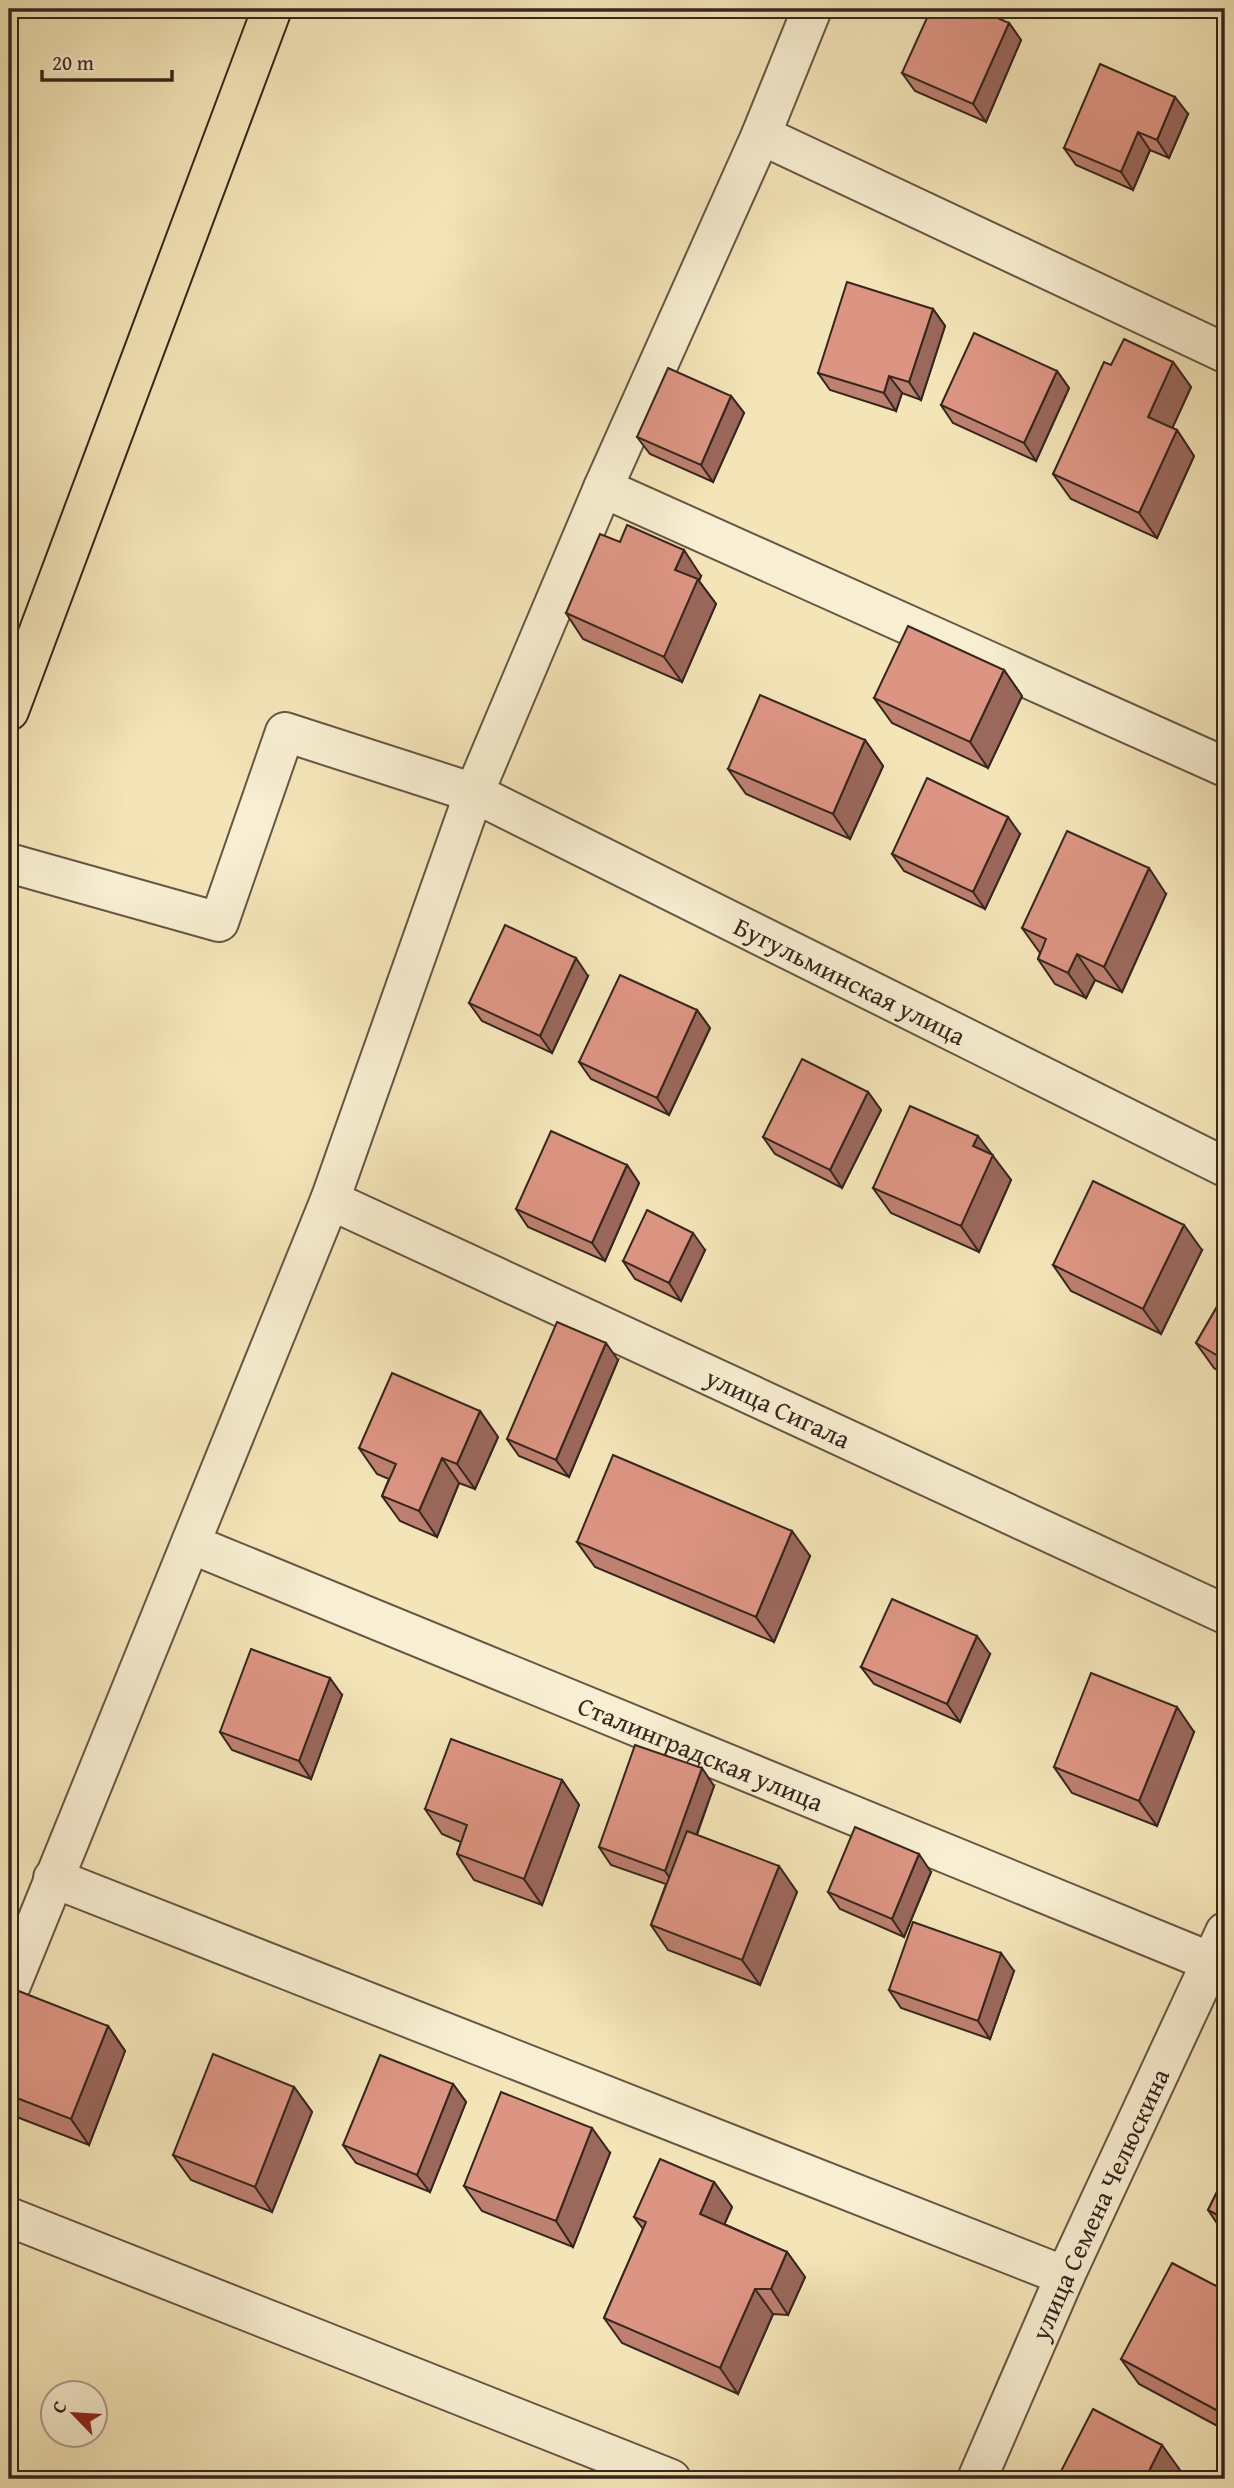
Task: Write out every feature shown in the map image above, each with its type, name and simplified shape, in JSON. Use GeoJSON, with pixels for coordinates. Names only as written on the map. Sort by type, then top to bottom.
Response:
{"type":"FeatureCollection","features":[{"type":"Feature","properties":{"kind":"main road"},"geometry":{"type":"LineString","coordinates":[[9,711],[272,9]]}},
{"type":"Feature","properties":{"kind":"street"},"geometry":{"type":"LineString","coordinates":[[9,1990],[330,1200],[474,793],[603,488],[761,135],[812,9]]}},
{"type":"Feature","properties":{"kind":"street"},"geometry":{"type":"LineString","coordinates":[[761,135],[1225,353]]}},
{"type":"Feature","properties":{"kind":"street"},"geometry":{"type":"LineString","coordinates":[[603,488],[1225,767]]}},
{"type":"Feature","properties":{"kind":"street","name":"Бугульминская улица"},"geometry":{"type":"LineString","coordinates":[[9,863],[219,922],[285,732],[474,793],[1225,1167]]}},
{"type":"Feature","properties":{"kind":"street","name":"улица Сигала"},"geometry":{"type":"LineString","coordinates":[[330,1200],[1225,1614]]}},
{"type":"Feature","properties":{"kind":"street","name":"Сталинградская улица"},"geometry":{"type":"LineString","coordinates":[[191,1544],[1218,1947]]}},
{"type":"Feature","properties":{"kind":"street"},"geometry":{"type":"LineString","coordinates":[[53,1878],[1065,2276]]}},
{"type":"Feature","properties":{"kind":"street","name":"улица Семена Челюскина"},"geometry":{"type":"LineString","coordinates":[[977,2479],[1065,2276],[1218,1947]]}},
{"type":"Feature","properties":{"kind":"street"},"geometry":{"type":"LineString","coordinates":[[9,2217],[671,2479]]}},
{"type":"Feature","properties":{"kind":"building"},"geometry":{"type":"Polygon","coordinates":[[[931,9],[977,9],[1009,23],[973,104],[902,73],[931,9]]]}},
{"type":"Feature","properties":{"kind":"building"},"geometry":{"type":"Polygon","coordinates":[[[1100,64],[1175,97],[1157,140],[1138,132],[1121,172],[1064,148],[1100,64]]]}},
{"type":"Feature","properties":{"kind":"building"},"geometry":{"type":"Polygon","coordinates":[[[1225,208],[1225,223],[1220,220],[1225,208]]]}},
{"type":"Feature","properties":{"kind":"building"},"geometry":{"type":"Polygon","coordinates":[[[847,282],[933,309],[909,382],[889,376],[884,393],[818,373],[847,282]]]}},
{"type":"Feature","properties":{"kind":"building"},"geometry":{"type":"Polygon","coordinates":[[[974,333],[1057,371],[1024,443],[941,405],[974,333]]]}},
{"type":"Feature","properties":{"kind":"building"},"geometry":{"type":"Polygon","coordinates":[[[1124,339],[1173,362],[1148,417],[1177,430],[1139,513],[1053,474],[1104,362],[1111,365],[1124,339]]]}},
{"type":"Feature","properties":{"kind":"building"},"geometry":{"type":"Polygon","coordinates":[[[668,368],[731,396],[701,465],[637,437],[668,368]]]}},
{"type":"Feature","properties":{"kind":"building"},"geometry":{"type":"Polygon","coordinates":[[[627,525],[684,550],[675,570],[698,579],[664,657],[566,613],[600,534],[620,542],[627,525]]]}},
{"type":"Feature","properties":{"kind":"building"},"geometry":{"type":"Polygon","coordinates":[[[908,626],[1004,670],[970,742],[874,698],[908,626]]]}},
{"type":"Feature","properties":{"kind":"building"},"geometry":{"type":"Polygon","coordinates":[[[760,695],[865,740],[833,814],[728,769],[760,695]]]}},
{"type":"Feature","properties":{"kind":"building"},"geometry":{"type":"Polygon","coordinates":[[[927,778],[1008,817],[973,892],[892,854],[927,778]]]}},
{"type":"Feature","properties":{"kind":"building"},"geometry":{"type":"Polygon","coordinates":[[[1067,831],[1149,868],[1104,967],[1077,954],[1068,973],[1038,959],[1046,939],[1022,928],[1067,831]]]}},
{"type":"Feature","properties":{"kind":"building"},"geometry":{"type":"Polygon","coordinates":[[[505,925],[576,958],[540,1036],[469,1003],[505,925]]]}},
{"type":"Feature","properties":{"kind":"building"},"geometry":{"type":"Polygon","coordinates":[[[620,975],[697,1010],[657,1098],[579,1062],[620,975]]]}},
{"type":"Feature","properties":{"kind":"building"},"geometry":{"type":"Polygon","coordinates":[[[802,1059],[868,1092],[830,1170],[763,1137],[802,1059]]]}},
{"type":"Feature","properties":{"kind":"building"},"geometry":{"type":"Polygon","coordinates":[[[910,1106],[978,1136],[973,1146],[993,1155],[961,1226],[873,1188],[910,1106]]]}},
{"type":"Feature","properties":{"kind":"building"},"geometry":{"type":"Polygon","coordinates":[[[551,1131],[627,1165],[592,1243],[516,1209],[551,1131]]]}},
{"type":"Feature","properties":{"kind":"building"},"geometry":{"type":"Polygon","coordinates":[[[1093,1181],[1184,1225],[1143,1309],[1053,1265],[1093,1181]]]}},
{"type":"Feature","properties":{"kind":"building"},"geometry":{"type":"Polygon","coordinates":[[[647,1210],[693,1233],[669,1283],[623,1261],[647,1210]]]}},
{"type":"Feature","properties":{"kind":"building"},"geometry":{"type":"Polygon","coordinates":[[[1225,1293],[1225,1360],[1196,1343],[1225,1293]]]}},
{"type":"Feature","properties":{"kind":"building"},"geometry":{"type":"Polygon","coordinates":[[[557,1322],[606,1343],[556,1460],[507,1439],[557,1322]]]}},
{"type":"Feature","properties":{"kind":"building"},"geometry":{"type":"Polygon","coordinates":[[[392,1373],[480,1411],[457,1464],[442,1458],[419,1511],[382,1496],[396,1464],[359,1448],[392,1373]]]}},
{"type":"Feature","properties":{"kind":"building"},"geometry":{"type":"Polygon","coordinates":[[[613,1455],[792,1531],[756,1617],[577,1542],[613,1455]]]}},
{"type":"Feature","properties":{"kind":"building"},"geometry":{"type":"Polygon","coordinates":[[[892,1599],[977,1636],[947,1704],[861,1667],[892,1599]]]}},
{"type":"Feature","properties":{"kind":"building"},"geometry":{"type":"Polygon","coordinates":[[[251,1649],[330,1678],[299,1761],[220,1732],[251,1649]]]}},
{"type":"Feature","properties":{"kind":"building"},"geometry":{"type":"Polygon","coordinates":[[[1091,1673],[1177,1707],[1139,1801],[1054,1767],[1091,1673]]]}},
{"type":"Feature","properties":{"kind":"building"},"geometry":{"type":"Polygon","coordinates":[[[451,1739],[562,1780],[524,1879],[457,1854],[467,1825],[425,1809],[451,1739]]]}},
{"type":"Feature","properties":{"kind":"building"},"geometry":{"type":"Polygon","coordinates":[[[635,1745],[702,1768],[665,1871],[599,1847],[635,1745]]]}},
{"type":"Feature","properties":{"kind":"building"},"geometry":{"type":"Polygon","coordinates":[[[855,1827],[919,1854],[892,1919],[828,1892],[855,1827]]]}},
{"type":"Feature","properties":{"kind":"building"},"geometry":{"type":"Polygon","coordinates":[[[687,1831],[779,1866],[742,1960],[651,1925],[687,1831]]]}},
{"type":"Feature","properties":{"kind":"building"},"geometry":{"type":"Polygon","coordinates":[[[913,1922],[1001,1953],[978,2021],[889,1990],[913,1922]]]}},
{"type":"Feature","properties":{"kind":"building"},"geometry":{"type":"Polygon","coordinates":[[[16,1990],[108,2026],[71,2119],[9,2095],[9,2009],[16,1990]]]}},
{"type":"Feature","properties":{"kind":"building"},"geometry":{"type":"Polygon","coordinates":[[[213,2054],[294,2087],[255,2187],[173,2155],[213,2054]]]}},
{"type":"Feature","properties":{"kind":"building"},"geometry":{"type":"Polygon","coordinates":[[[380,2055],[453,2084],[417,2175],[343,2145],[380,2055]]]}},
{"type":"Feature","properties":{"kind":"building"},"geometry":{"type":"Polygon","coordinates":[[[501,2092],[592,2128],[556,2221],[464,2186],[501,2092]]]}},
{"type":"Feature","properties":{"kind":"building"},"geometry":{"type":"Polygon","coordinates":[[[660,2159],[714,2182],[700,2214],[787,2252],[771,2289],[755,2289],[720,2368],[604,2318],[646,2222],[634,2217],[660,2159]]]}},
{"type":"Feature","properties":{"kind":"building"},"geometry":{"type":"Polygon","coordinates":[[[1225,2176],[1225,2219],[1208,2210],[1225,2176]]]}},
{"type":"Feature","properties":{"kind":"building"},"geometry":{"type":"Polygon","coordinates":[[[1172,2263],[1220,2288],[1225,2277],[1225,2401],[1220,2412],[1121,2359],[1172,2263]]]}},
{"type":"Feature","properties":{"kind":"building"},"geometry":{"type":"Polygon","coordinates":[[[1093,2409],[1162,2445],[1145,2479],[1057,2479],[1093,2409]]]}}]}
